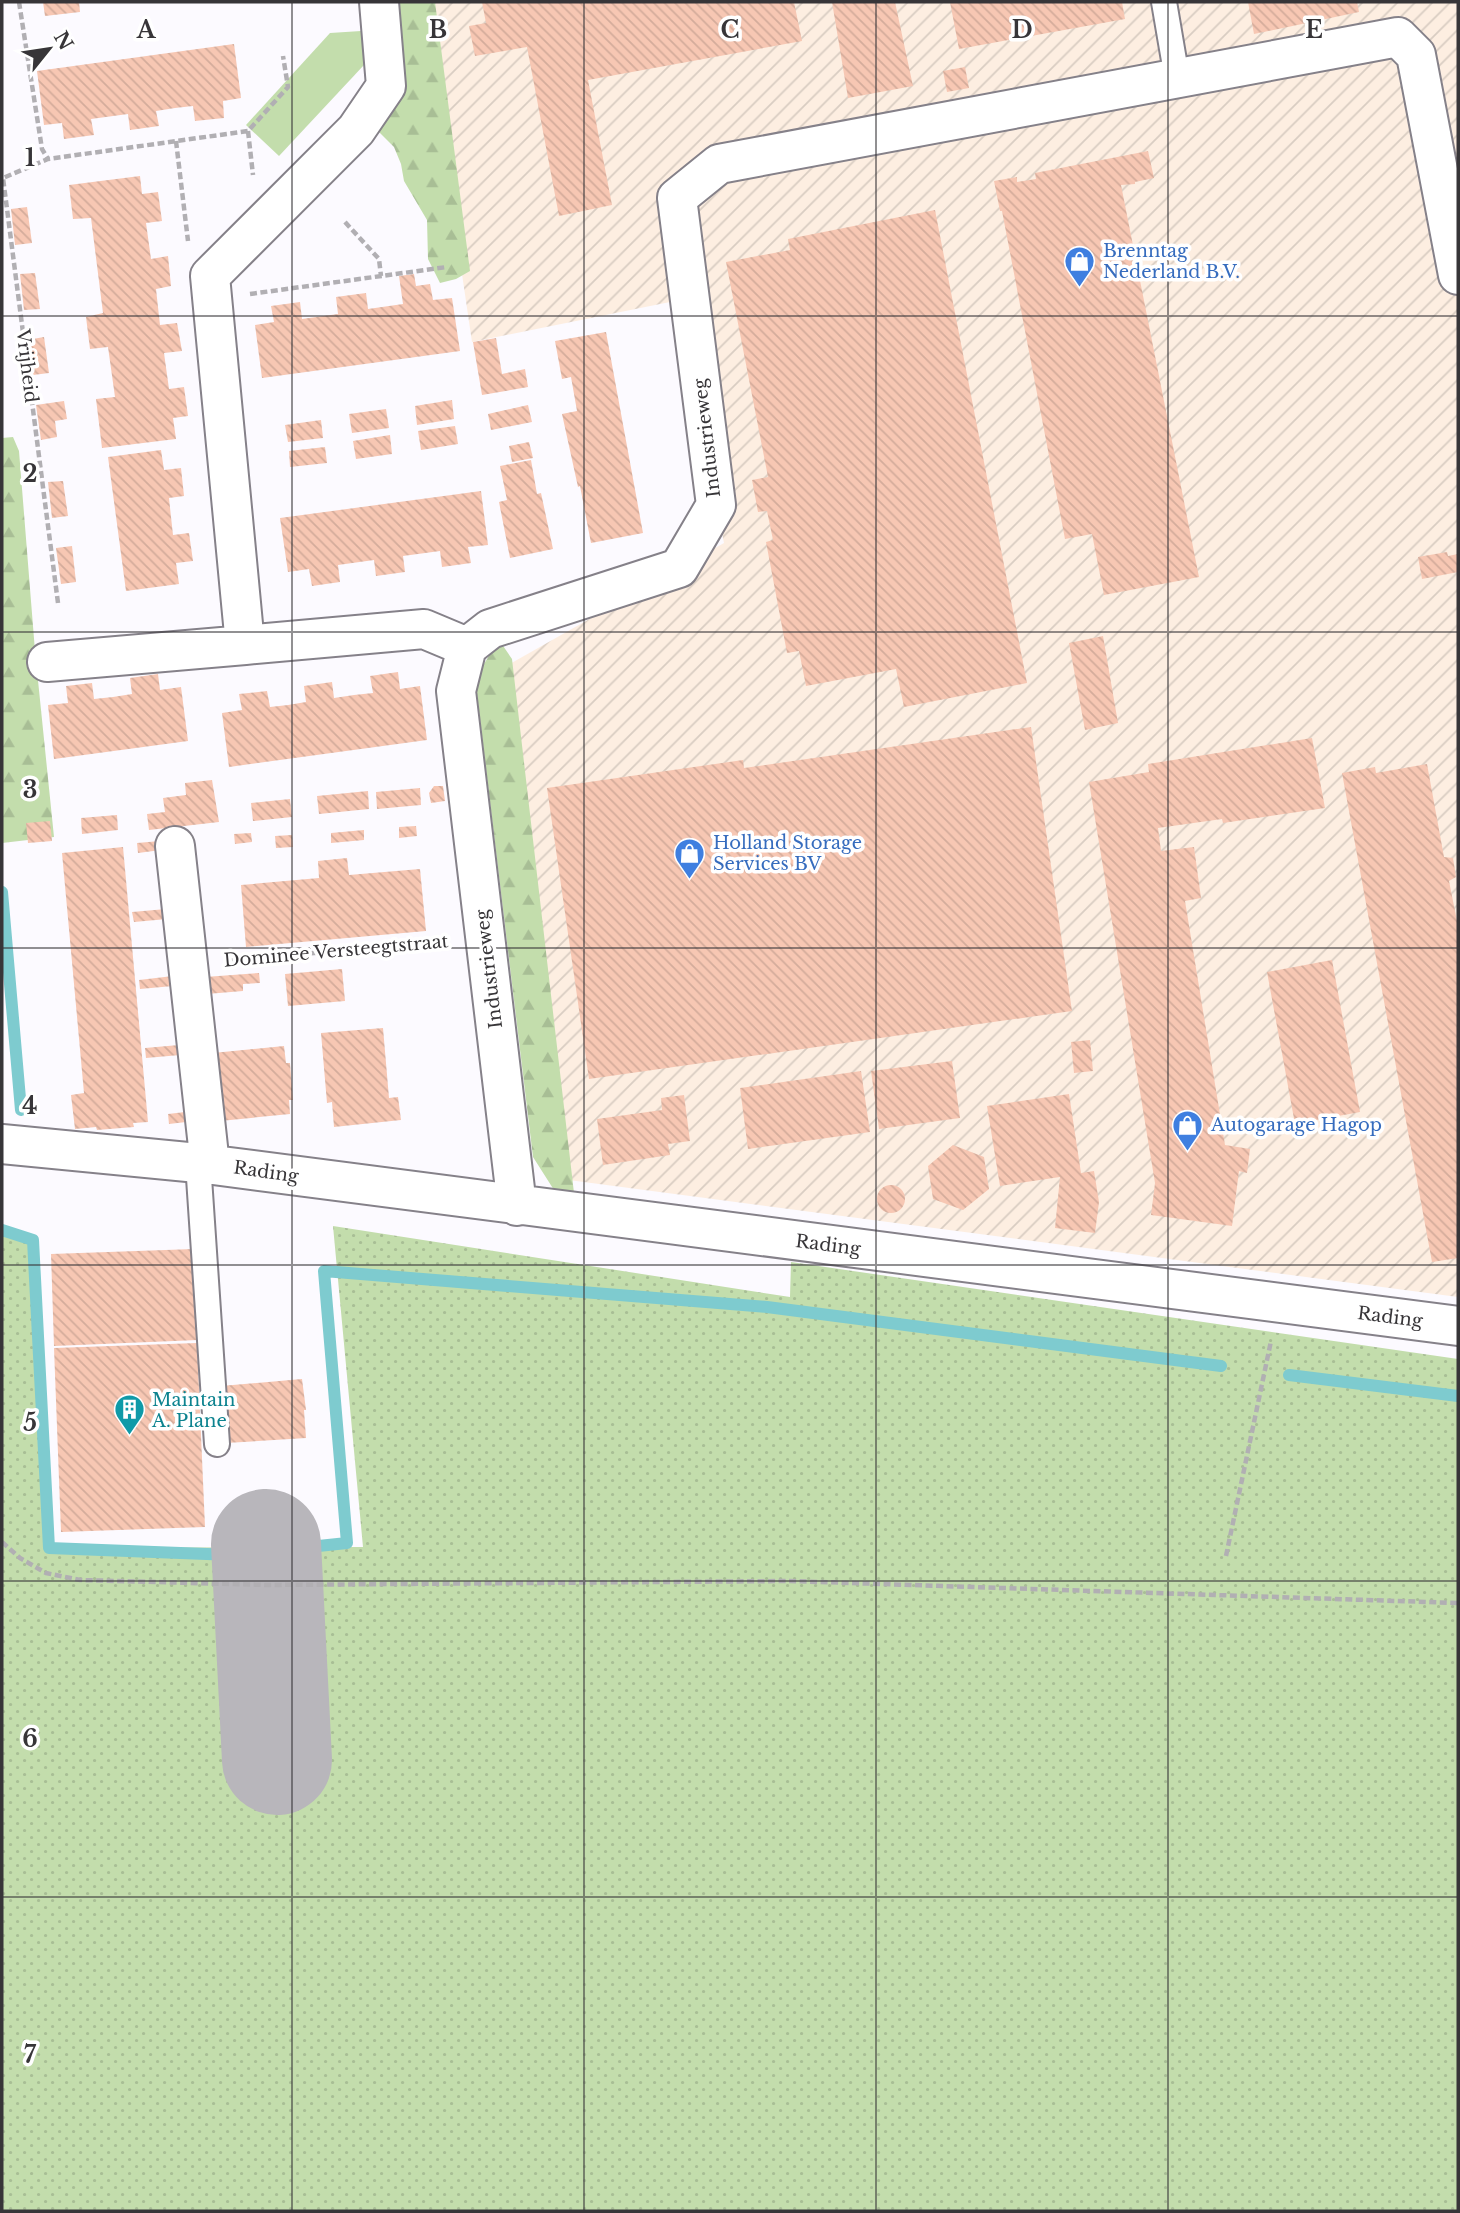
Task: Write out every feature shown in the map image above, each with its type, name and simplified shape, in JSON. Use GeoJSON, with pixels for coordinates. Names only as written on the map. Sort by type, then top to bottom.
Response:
{"type":"FeatureCollection","features":[{"type":"Feature","properties":{"kind":"street"},"geometry":{"type":"LineString","coordinates":[[245,645],[211,288],[356,130],[386,86],[379,2]]}},
{"type":"Feature","properties":{"kind":"street","name":"Industrieweg"},"geometry":{"type":"LineString","coordinates":[[517,1206],[456,691],[467,647],[490,629],[679,568],[716,505],[677,198],[719,164],[1398,37],[1416,55],[1458,275]]}},
{"type":"Feature","properties":{"kind":"street"},"geometry":{"type":"LineString","coordinates":[[47,662],[425,629],[467,647]]}},
{"type":"Feature","properties":{"kind":"street"},"geometry":{"type":"LineString","coordinates":[[175,846],[188,964],[204,1164]]}},
{"type":"Feature","properties":{"kind":"street","name":"Rading"},"geometry":{"type":"LineString","coordinates":[[2,1144],[204,1164],[1458,1326]]}},
{"type":"Feature","properties":{"kind":"lane"},"geometry":{"type":"LineString","coordinates":[[1164,2],[1177,78]]}},
{"type":"Feature","properties":{"kind":"lane"},"geometry":{"type":"LineString","coordinates":[[204,1164],[217,1444]]}},
{"type":"Feature","properties":{"kind":"path"},"geometry":{"type":"LineString","coordinates":[[19,2],[43,149],[48,159]]}},
{"type":"Feature","properties":{"kind":"path","name":"Vrijheid"},"geometry":{"type":"LineString","coordinates":[[58,603],[3,178],[48,159],[248,131],[288,87],[283,56]]}},
{"type":"Feature","properties":{"kind":"path"},"geometry":{"type":"LineString","coordinates":[[176,141],[191,268],[211,288],[381,276],[447,268]]}},
{"type":"Feature","properties":{"kind":"path"},"geometry":{"type":"LineString","coordinates":[[345,222],[379,258],[381,276]]}},
{"type":"Feature","properties":{"kind":"path","name":"Dominee Versteegtstraat"},"geometry":{"type":"LineString","coordinates":[[188,964],[485,937]]}},
{"type":"Feature","properties":{"kind":"path"},"geometry":{"type":"LineString","coordinates":[[1226,1556],[1279,1302]]}},
{"type":"Feature","properties":{"kind":"path"},"geometry":{"type":"LineString","coordinates":[[2,1542],[20,1558],[46,1573],[80,1580],[268,1585],[790,1581],[1458,1603]]}},
{"type":"Feature","properties":{"kind":"shaded area"},"geometry":{"type":"Polygon","coordinates":[[[422,2],[1458,2],[1458,1297],[561,1179],[499,670],[724,543],[675,301],[472,342],[422,2]]]}},
{"type":"Feature","properties":{"kind":"green space"},"geometry":{"type":"Polygon","coordinates":[[[395,2],[435,2],[470,271],[456,279],[440,283],[428,259],[427,220],[404,181],[394,147],[376,129],[395,2]]]}},
{"type":"Feature","properties":{"kind":"green space"},"geometry":{"type":"Polygon","coordinates":[[[361,31],[364,65],[279,156],[246,125],[330,33],[361,31]]]}},
{"type":"Feature","properties":{"kind":"green space"},"geometry":{"type":"Polygon","coordinates":[[[13,437],[19,451],[35,651],[54,837],[2,843],[2,438],[13,437]]]}},
{"type":"Feature","properties":{"kind":"green space"},"geometry":{"type":"Polygon","coordinates":[[[499,640],[512,659],[574,1193],[554,1190],[533,1157],[475,678],[499,640]]]}},
{"type":"Feature","properties":{"kind":"green space"},"geometry":{"type":"Polygon","coordinates":[[[333,1226],[790,1297],[791,1262],[1458,1359],[1458,2211],[2,2211],[2,1229],[30,1238],[49,1548],[363,1547],[333,1226]]]}},
{"type":"Feature","properties":{"kind":"building"},"geometry":{"type":"Polygon","coordinates":[[[43,2],[79,2],[80,12],[45,16],[43,2]]]}},
{"type":"Feature","properties":{"kind":"building"},"geometry":{"type":"Polygon","coordinates":[[[482,2],[794,2],[802,41],[588,80],[612,205],[559,216],[527,47],[475,56],[469,26],[486,23],[482,2]]]}},
{"type":"Feature","properties":{"kind":"building"},"geometry":{"type":"Polygon","coordinates":[[[832,2],[895,2],[913,86],[848,98],[832,2]]]}},
{"type":"Feature","properties":{"kind":"building"},"geometry":{"type":"Polygon","coordinates":[[[950,2],[1122,2],[1125,19],[959,49],[950,2]]]}},
{"type":"Feature","properties":{"kind":"building"},"geometry":{"type":"Polygon","coordinates":[[[1248,2],[1357,2],[1359,12],[1254,34],[1248,2]]]}},
{"type":"Feature","properties":{"kind":"building"},"geometry":{"type":"Polygon","coordinates":[[[234,44],[241,98],[223,101],[224,118],[195,121],[193,106],[175,108],[156,111],[159,126],[130,130],[128,114],[91,119],[94,135],[64,139],[62,123],[44,125],[37,71],[234,44]]]}},
{"type":"Feature","properties":{"kind":"building"},"geometry":{"type":"Polygon","coordinates":[[[965,67],[969,88],[947,92],[943,71],[965,67]]]}},
{"type":"Feature","properties":{"kind":"building"},"geometry":{"type":"Polygon","coordinates":[[[1148,151],[1154,178],[1121,185],[1199,577],[1104,595],[1092,534],[1065,539],[994,181],[1017,177],[1017,182],[1036,179],[1035,173],[1148,151]]]}},
{"type":"Feature","properties":{"kind":"building"},"geometry":{"type":"Polygon","coordinates":[[[140,176],[142,194],[158,192],[162,221],[146,223],[151,259],[168,256],[171,286],[156,289],[160,325],[177,323],[182,351],[164,353],[169,389],[184,387],[188,416],[173,418],[176,439],[102,448],[96,399],[115,397],[108,347],[90,349],[86,317],[103,313],[91,218],[73,219],[69,185],[140,176]]]}},
{"type":"Feature","properties":{"kind":"building"},"geometry":{"type":"Polygon","coordinates":[[[27,207],[32,243],[15,245],[11,209],[27,207]]]}},
{"type":"Feature","properties":{"kind":"building"},"geometry":{"type":"Polygon","coordinates":[[[935,210],[1027,683],[904,707],[896,669],[806,686],[799,651],[787,653],[766,542],[773,540],[767,511],[758,512],[752,480],[768,477],[726,262],[790,250],[788,239],[935,210]]]}},
{"type":"Feature","properties":{"kind":"building"},"geometry":{"type":"Polygon","coordinates":[[[35,273],[40,309],[24,310],[20,274],[35,273]]]}},
{"type":"Feature","properties":{"kind":"building"},"geometry":{"type":"Polygon","coordinates":[[[414,274],[416,286],[430,284],[433,300],[452,298],[460,351],[262,378],[255,325],[274,322],[271,306],[300,302],[302,319],[338,314],[336,297],[366,293],[368,309],[403,304],[399,276],[414,274]]]}},
{"type":"Feature","properties":{"kind":"building"},"geometry":{"type":"Polygon","coordinates":[[[606,332],[643,533],[591,543],[562,414],[577,411],[571,377],[562,379],[555,341],[606,332]]]}},
{"type":"Feature","properties":{"kind":"building"},"geometry":{"type":"Polygon","coordinates":[[[44,337],[49,373],[33,375],[27,340],[44,337]]]}},
{"type":"Feature","properties":{"kind":"building"},"geometry":{"type":"Polygon","coordinates":[[[496,338],[502,374],[525,369],[528,387],[482,395],[473,342],[496,338]]]}},
{"type":"Feature","properties":{"kind":"building"},"geometry":{"type":"Polygon","coordinates":[[[452,400],[454,419],[417,425],[415,406],[452,400]]]}},
{"type":"Feature","properties":{"kind":"building"},"geometry":{"type":"Polygon","coordinates":[[[64,401],[67,419],[55,421],[57,437],[41,440],[36,405],[64,401]]]}},
{"type":"Feature","properties":{"kind":"building"},"geometry":{"type":"Polygon","coordinates":[[[528,405],[532,422],[491,430],[488,414],[528,405]]]}},
{"type":"Feature","properties":{"kind":"building"},"geometry":{"type":"Polygon","coordinates":[[[386,409],[389,428],[352,433],[349,414],[386,409]]]}},
{"type":"Feature","properties":{"kind":"building"},"geometry":{"type":"Polygon","coordinates":[[[321,420],[323,438],[288,442],[285,425],[321,420]]]}},
{"type":"Feature","properties":{"kind":"building"},"geometry":{"type":"Polygon","coordinates":[[[455,426],[458,444],[421,450],[418,431],[455,426]]]}},
{"type":"Feature","properties":{"kind":"building"},"geometry":{"type":"Polygon","coordinates":[[[390,435],[392,454],[356,459],[353,441],[390,435]]]}},
{"type":"Feature","properties":{"kind":"building"},"geometry":{"type":"Polygon","coordinates":[[[529,442],[533,458],[512,462],[509,446],[529,442]]]}},
{"type":"Feature","properties":{"kind":"building"},"geometry":{"type":"Polygon","coordinates":[[[325,447],[327,463],[290,467],[289,451],[325,447]]]}},
{"type":"Feature","properties":{"kind":"building"},"geometry":{"type":"Polygon","coordinates":[[[161,450],[164,470],[181,468],[184,496],[169,498],[173,535],[189,533],[193,561],[176,563],[179,584],[126,591],[108,457],[161,450]]]}},
{"type":"Feature","properties":{"kind":"building"},"geometry":{"type":"Polygon","coordinates":[[[531,460],[537,494],[541,493],[553,549],[510,558],[499,502],[507,500],[500,466],[531,460]]]}},
{"type":"Feature","properties":{"kind":"building"},"geometry":{"type":"Polygon","coordinates":[[[63,481],[68,516],[52,518],[48,482],[63,481]]]}},
{"type":"Feature","properties":{"kind":"building"},"geometry":{"type":"Polygon","coordinates":[[[481,491],[488,545],[468,547],[471,563],[442,567],[440,551],[403,556],[405,572],[376,576],[374,560],[338,565],[340,582],[312,586],[309,569],[288,572],[280,518],[481,491]]]}},
{"type":"Feature","properties":{"kind":"building"},"geometry":{"type":"Polygon","coordinates":[[[72,546],[76,582],[61,584],[56,548],[72,546]]]}},
{"type":"Feature","properties":{"kind":"building"},"geometry":{"type":"Polygon","coordinates":[[[1447,552],[1448,556],[1458,554],[1458,572],[1422,579],[1418,557],[1447,552]]]}},
{"type":"Feature","properties":{"kind":"building"},"geometry":{"type":"Polygon","coordinates":[[[1103,636],[1118,723],[1085,730],[1069,643],[1103,636]]]}},
{"type":"Feature","properties":{"kind":"building"},"geometry":{"type":"Polygon","coordinates":[[[398,672],[400,689],[420,686],[427,740],[229,767],[222,713],[242,710],[239,694],[267,691],[270,707],[288,705],[306,702],[304,686],[332,682],[334,698],[373,693],[370,676],[398,672]]]}},
{"type":"Feature","properties":{"kind":"building"},"geometry":{"type":"Polygon","coordinates":[[[158,674],[160,690],[181,687],[188,741],[54,759],[48,705],[68,703],[66,686],[92,683],[94,699],[113,697],[132,694],[130,678],[158,674]]]}},
{"type":"Feature","properties":{"kind":"building"},"geometry":{"type":"Polygon","coordinates":[[[1031,727],[1072,1011],[589,1079],[547,788],[743,760],[744,768],[1031,727]]]}},
{"type":"Feature","properties":{"kind":"building"},"geometry":{"type":"Polygon","coordinates":[[[1312,738],[1325,808],[1223,823],[1222,819],[1158,828],[1161,851],[1194,847],[1201,898],[1185,901],[1225,1145],[1250,1149],[1247,1173],[1239,1171],[1232,1226],[1151,1215],[1155,1183],[1089,782],[1149,772],[1148,764],[1312,738]]]}},
{"type":"Feature","properties":{"kind":"building"},"geometry":{"type":"Polygon","coordinates":[[[1427,764],[1444,857],[1453,858],[1456,877],[1449,881],[1458,926],[1458,1258],[1432,1262],[1342,773],[1375,767],[1376,773],[1427,764]]]}},
{"type":"Feature","properties":{"kind":"building"},"geometry":{"type":"Polygon","coordinates":[[[212,780],[219,822],[149,830],[147,814],[165,812],[163,798],[186,795],[185,783],[212,780]]]}},
{"type":"Feature","properties":{"kind":"building"},"geometry":{"type":"Polygon","coordinates":[[[434,786],[443,786],[445,801],[431,803],[429,793],[434,786]]]}},
{"type":"Feature","properties":{"kind":"building"},"geometry":{"type":"Polygon","coordinates":[[[420,788],[421,805],[377,809],[376,792],[420,788]]]}},
{"type":"Feature","properties":{"kind":"building"},"geometry":{"type":"Polygon","coordinates":[[[368,791],[369,809],[319,814],[317,796],[368,791]]]}},
{"type":"Feature","properties":{"kind":"building"},"geometry":{"type":"Polygon","coordinates":[[[290,799],[292,817],[253,821],[251,803],[290,799]]]}},
{"type":"Feature","properties":{"kind":"building"},"geometry":{"type":"Polygon","coordinates":[[[117,815],[118,830],[82,834],[81,818],[117,815]]]}},
{"type":"Feature","properties":{"kind":"building"},"geometry":{"type":"Polygon","coordinates":[[[50,821],[52,841],[28,843],[26,823],[50,821]]]}},
{"type":"Feature","properties":{"kind":"building"},"geometry":{"type":"Polygon","coordinates":[[[416,826],[417,836],[399,838],[399,827],[416,826]]]}},
{"type":"Feature","properties":{"kind":"building"},"geometry":{"type":"Polygon","coordinates":[[[364,830],[364,840],[331,843],[331,833],[364,830]]]}},
{"type":"Feature","properties":{"kind":"building"},"geometry":{"type":"Polygon","coordinates":[[[251,833],[252,842],[235,844],[234,834],[251,833]]]}},
{"type":"Feature","properties":{"kind":"building"},"geometry":{"type":"Polygon","coordinates":[[[292,835],[293,847],[276,848],[275,836],[292,835]]]}},
{"type":"Feature","properties":{"kind":"building"},"geometry":{"type":"Polygon","coordinates":[[[160,841],[161,850],[138,853],[137,843],[160,841]]]}},
{"type":"Feature","properties":{"kind":"building"},"geometry":{"type":"Polygon","coordinates":[[[123,847],[148,1122],[133,1123],[134,1127],[75,1129],[71,1095],[84,1093],[62,853],[123,847]]]}},
{"type":"Feature","properties":{"kind":"building"},"geometry":{"type":"Polygon","coordinates":[[[347,858],[349,875],[420,869],[426,931],[246,947],[241,885],[319,878],[318,861],[347,858]]]}},
{"type":"Feature","properties":{"kind":"building"},"geometry":{"type":"Polygon","coordinates":[[[166,909],[167,919],[134,922],[132,912],[166,909]]]}},
{"type":"Feature","properties":{"kind":"building"},"geometry":{"type":"Polygon","coordinates":[[[1332,960],[1360,1112],[1295,1124],[1267,972],[1332,960]]]}},
{"type":"Feature","properties":{"kind":"building"},"geometry":{"type":"Polygon","coordinates":[[[342,969],[345,1001],[288,1006],[285,974],[342,969]]]}},
{"type":"Feature","properties":{"kind":"building"},"geometry":{"type":"Polygon","coordinates":[[[259,973],[260,983],[243,984],[243,991],[207,994],[205,977],[259,973]]]}},
{"type":"Feature","properties":{"kind":"building"},"geometry":{"type":"Polygon","coordinates":[[[173,976],[173,986],[140,989],[139,980],[173,976]]]}},
{"type":"Feature","properties":{"kind":"building"},"geometry":{"type":"Polygon","coordinates":[[[383,1028],[389,1098],[398,1097],[401,1120],[334,1127],[332,1102],[327,1103],[321,1033],[383,1028]]]}},
{"type":"Feature","properties":{"kind":"building"},"geometry":{"type":"Polygon","coordinates":[[[1090,1040],[1093,1071],[1074,1073],[1071,1042],[1090,1040]]]}},
{"type":"Feature","properties":{"kind":"building"},"geometry":{"type":"Polygon","coordinates":[[[179,1045],[180,1055],[146,1058],[145,1048],[179,1045]]]}},
{"type":"Feature","properties":{"kind":"building"},"geometry":{"type":"Polygon","coordinates":[[[284,1046],[286,1063],[290,1063],[293,1100],[289,1100],[290,1114],[220,1121],[213,1053],[284,1046]]]}},
{"type":"Feature","properties":{"kind":"building"},"geometry":{"type":"Polygon","coordinates":[[[952,1061],[960,1118],[879,1129],[871,1071],[952,1061]]]}},
{"type":"Feature","properties":{"kind":"building"},"geometry":{"type":"Polygon","coordinates":[[[861,1071],[870,1132],[748,1149],[740,1088],[861,1071]]]}},
{"type":"Feature","properties":{"kind":"building"},"geometry":{"type":"Polygon","coordinates":[[[1069,1094],[1081,1173],[1094,1171],[1099,1202],[1095,1233],[1055,1228],[1060,1177],[1000,1186],[987,1106],[1069,1094]]]}},
{"type":"Feature","properties":{"kind":"building"},"geometry":{"type":"Polygon","coordinates":[[[684,1095],[690,1141],[668,1144],[670,1155],[603,1165],[597,1119],[662,1110],[661,1098],[684,1095]]]}},
{"type":"Feature","properties":{"kind":"building"},"geometry":{"type":"Polygon","coordinates":[[[185,1112],[186,1122],[169,1124],[168,1114],[185,1112]]]}},
{"type":"Feature","properties":{"kind":"building"},"geometry":{"type":"Polygon","coordinates":[[[953,1145],[984,1157],[989,1189],[963,1210],[933,1199],[928,1166],[953,1145]]]}},
{"type":"Feature","properties":{"kind":"building"},"geometry":{"type":"Polygon","coordinates":[[[891,1185],[901,1189],[905,1199],[901,1209],[891,1213],[881,1209],[877,1199],[881,1189],[891,1185]]]}},
{"type":"Feature","properties":{"kind":"building"},"geometry":{"type":"Polygon","coordinates":[[[194,1249],[198,1340],[54,1346],[51,1254],[194,1249]]]}},
{"type":"Feature","properties":{"kind":"building","name":"Maintain A. Plane"},"geometry":{"type":"Polygon","coordinates":[[[197,1343],[205,1527],[61,1532],[54,1348],[197,1343]]]}},
{"type":"Feature","properties":{"kind":"building"},"geometry":{"type":"Polygon","coordinates":[[[302,1379],[306,1438],[226,1443],[221,1386],[302,1379]]]}},
{"type":"Feature","properties":{"kind":"waterway"},"geometry":{"type":"LineString","coordinates":[[2,892],[21,1110]]}},
{"type":"Feature","properties":{"kind":"waterway"},"geometry":{"type":"LineString","coordinates":[[2,1230],[33,1240],[49,1548],[233,1555],[347,1543],[324,1271],[767,1307],[1221,1366]]}},
{"type":"Feature","properties":{"kind":"waterway"},"geometry":{"type":"LineString","coordinates":[[1289,1375],[1458,1396]]}},
{"type":"Feature","properties":{"kind":"taxiway"},"geometry":{"type":"LineString","coordinates":[[266,1544],[277,1760]]}},
{"type":"Feature","properties":{"kind":"place","name":"Brenntag Nederland B.V."},"geometry":{"type":"Point","coordinates":[1080,288]}},
{"type":"Feature","properties":{"kind":"place","name":"Holland Storage Services BV"},"geometry":{"type":"Point","coordinates":[690,880]}},
{"type":"Feature","properties":{"kind":"place","name":"Autogarage Hagop"},"geometry":{"type":"Point","coordinates":[1188,1152]}},
{"type":"Feature","properties":{"kind":"place","name":"Maintain A. Plane"},"geometry":{"type":"Point","coordinates":[129,1437]}}]}
